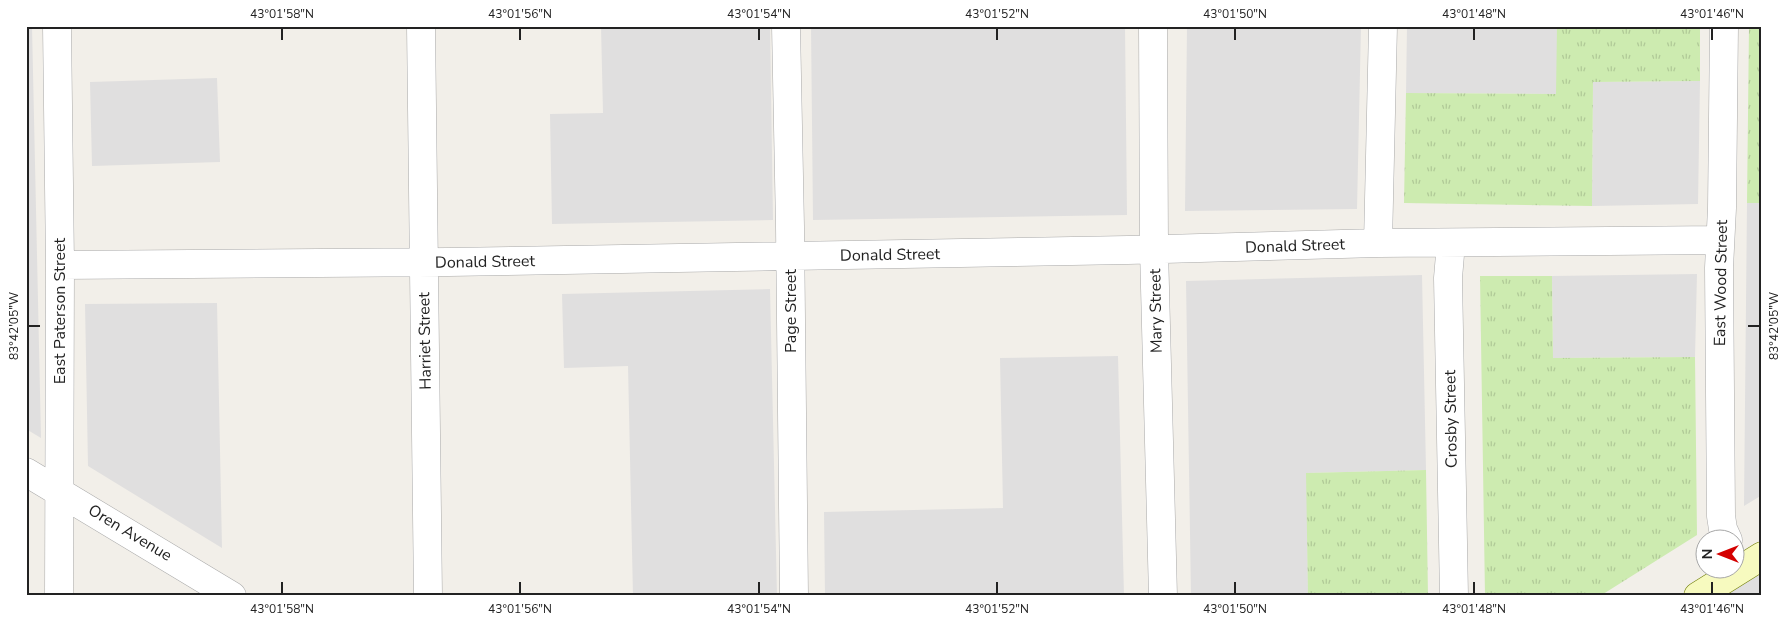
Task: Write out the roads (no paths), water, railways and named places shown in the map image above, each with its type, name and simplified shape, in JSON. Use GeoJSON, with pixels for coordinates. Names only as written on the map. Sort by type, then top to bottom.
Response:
{"type":"FeatureCollection","features":[{"type":"Feature","properties":{"kind":"main road"},"geometry":{"type":"LineString","coordinates":[[1698,596],[1747,559]]}},
{"type":"Feature","properties":{"kind":"street","name":"East Paterson Street"},"geometry":{"type":"LineString","coordinates":[[57,26],[60,265],[59,596]]}},
{"type":"Feature","properties":{"kind":"street","name":"Harriet Street"},"geometry":{"type":"LineString","coordinates":[[421,26],[428,596]]}},
{"type":"Feature","properties":{"kind":"street","name":"Page Street"},"geometry":{"type":"LineString","coordinates":[[786,26],[791,256],[794,596]]}},
{"type":"Feature","properties":{"kind":"street","name":"Mary Street"},"geometry":{"type":"LineString","coordinates":[[1153,26],[1154,250],[1163,596]]}},
{"type":"Feature","properties":{"kind":"street"},"geometry":{"type":"LineString","coordinates":[[1378,244],[1383,26]]}},
{"type":"Feature","properties":{"kind":"street","name":"East Wood Street"},"geometry":{"type":"LineString","coordinates":[[1723,530],[1721,516],[1718,268],[1724,26]]}},
{"type":"Feature","properties":{"kind":"street","name":"Donald Street"},"geometry":{"type":"LineString","coordinates":[[60,265],[424,263],[1154,250],[1451,242],[1720,240]]}},
{"type":"Feature","properties":{"kind":"street","name":"Crosby Street"},"geometry":{"type":"LineString","coordinates":[[1451,242],[1448,278],[1454,596]]}},
{"type":"Feature","properties":{"kind":"street","name":"Oren Avenue"},"geometry":{"type":"LineString","coordinates":[[26,472],[232,596]]}}]}
